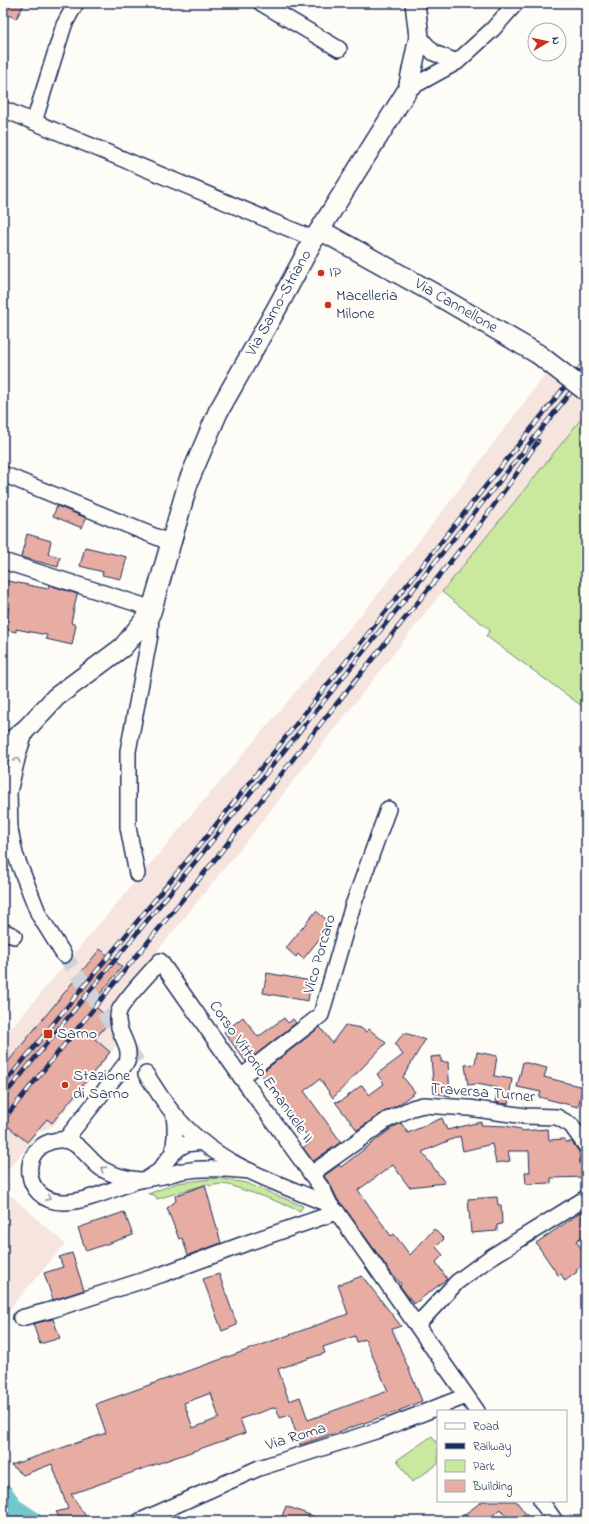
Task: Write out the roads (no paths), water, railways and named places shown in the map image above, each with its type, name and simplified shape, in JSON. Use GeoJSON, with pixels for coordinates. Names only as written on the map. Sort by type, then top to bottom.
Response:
{"type":"FeatureCollection","features":[{"type":"Feature","properties":{"kind":"main road","name":"Via Sarno-Striano"},"geometry":{"type":"LineString","coordinates":[[151,612],[189,480],[218,412],[317,234],[408,90],[419,37],[415,3]]}},
{"type":"Feature","properties":{"kind":"main road","name":"Via Cannellone"},"geometry":{"type":"LineString","coordinates":[[317,234],[428,290],[538,354],[586,391]]}},
{"type":"Feature","properties":{"kind":"main road"},"geometry":{"type":"LineString","coordinates":[[3,748],[27,728],[56,697],[123,647],[151,612]]}},
{"type":"Feature","properties":{"kind":"street"},"geometry":{"type":"LineString","coordinates":[[34,122],[64,25],[76,3]]}},
{"type":"Feature","properties":{"kind":"street"},"geometry":{"type":"LineString","coordinates":[[261,3],[339,49]]}},
{"type":"Feature","properties":{"kind":"street"},"geometry":{"type":"LineString","coordinates":[[408,90],[457,62],[493,29],[516,3]]}},
{"type":"Feature","properties":{"kind":"street"},"geometry":{"type":"LineString","coordinates":[[419,37],[434,53],[457,62]]}},
{"type":"Feature","properties":{"kind":"street"},"geometry":{"type":"LineString","coordinates":[[415,62],[442,56]]}},
{"type":"Feature","properties":{"kind":"street"},"geometry":{"type":"LineString","coordinates":[[415,62],[424,69],[440,71]]}},
{"type":"Feature","properties":{"kind":"street"},"geometry":{"type":"LineString","coordinates":[[3,109],[317,234]]}},
{"type":"Feature","properties":{"kind":"street"},"geometry":{"type":"LineString","coordinates":[[3,474],[171,543]]}},
{"type":"Feature","properties":{"kind":"street"},"geometry":{"type":"LineString","coordinates":[[3,561],[141,605],[151,612],[150,635],[128,751],[128,827],[137,874]]}},
{"type":"Feature","properties":{"kind":"street"},"geometry":{"type":"LineString","coordinates":[[27,728],[6,788],[7,824],[38,915],[64,955]]}},
{"type":"Feature","properties":{"kind":"street","name":"Vico Porcaro"},"geometry":{"type":"LineString","coordinates":[[241,1076],[321,1015],[352,908],[388,809]]}},
{"type":"Feature","properties":{"kind":"street","name":"Corso Vittorio Emanuele II"},"geometry":{"type":"LineString","coordinates":[[65,1140],[127,1062],[129,1055],[128,1049],[119,1028],[118,1014],[124,1004],[160,961],[323,1190],[334,1209],[476,1410]]}},
{"type":"Feature","properties":{"kind":"street"},"geometry":{"type":"LineString","coordinates":[[146,1074],[174,1115],[202,1142],[231,1162],[334,1209]]}},
{"type":"Feature","properties":{"kind":"street","name":"Traversa Turner"},"geometry":{"type":"LineString","coordinates":[[296,1191],[311,1173],[387,1120],[412,1108],[423,1105],[469,1108],[525,1116],[557,1117],[572,1125],[586,1146]]}},
{"type":"Feature","properties":{"kind":"street"},"geometry":{"type":"LineString","coordinates":[[172,1154],[175,1145],[176,1129],[174,1115]]}},
{"type":"Feature","properties":{"kind":"street"},"geometry":{"type":"LineString","coordinates":[[202,1142],[186,1144],[179,1148],[172,1154],[159,1171],[143,1179],[116,1176],[92,1161],[78,1146],[65,1140],[59,1140],[46,1144],[31,1160],[29,1168],[31,1183],[38,1192],[47,1198],[61,1202],[70,1202],[143,1179],[182,1171],[222,1168],[250,1171]]}},
{"type":"Feature","properties":{"kind":"street"},"geometry":{"type":"LineString","coordinates":[[182,1171],[197,1160],[201,1152],[202,1142]]}},
{"type":"Feature","properties":{"kind":"street"},"geometry":{"type":"LineString","coordinates":[[417,1325],[457,1282],[497,1254],[586,1198]]}},
{"type":"Feature","properties":{"kind":"street"},"geometry":{"type":"LineString","coordinates":[[22,1318],[162,1274],[334,1209]]}},
{"type":"Feature","properties":{"kind":"street","name":"Via Roma"},"geometry":{"type":"LineString","coordinates":[[140,1521],[259,1468],[382,1429],[466,1396]]}},
{"type":"Feature","properties":{"kind":"street"},"geometry":{"type":"LineString","coordinates":[[542,1502],[555,1521]]}},
{"type":"Feature","properties":{"kind":"waterway"},"geometry":{"type":"LineString","coordinates":[[3,1494],[14,1509],[32,1521]]}},
{"type":"Feature","properties":{"kind":"tunnel"},"geometry":{"type":"LineString","coordinates":[[64,955],[146,1074]]}},
{"type":"Feature","properties":{"kind":"railway"},"geometry":{"type":"LineString","coordinates":[[3,1085],[199,846],[586,360]]}},
{"type":"Feature","properties":{"kind":"railway"},"geometry":{"type":"LineString","coordinates":[[3,1097],[204,851],[586,373]]}},
{"type":"Feature","properties":{"kind":"railway"},"geometry":{"type":"LineString","coordinates":[[3,1120],[213,862],[318,727],[479,526],[538,441]]}},
{"type":"Feature","properties":{"kind":"place","name":"IP"},"geometry":{"type":"Point","coordinates":[321,273]}},
{"type":"Feature","properties":{"kind":"place","name":"Macelleria Milone"},"geometry":{"type":"Point","coordinates":[328,305]}},
{"type":"Feature","properties":{"kind":"place","name":"Sarno"},"geometry":{"type":"Point","coordinates":[48,1034]}},
{"type":"Feature","properties":{"kind":"place","name":"Stazione di Sarno"},"geometry":{"type":"Point","coordinates":[65,1085]}}]}
